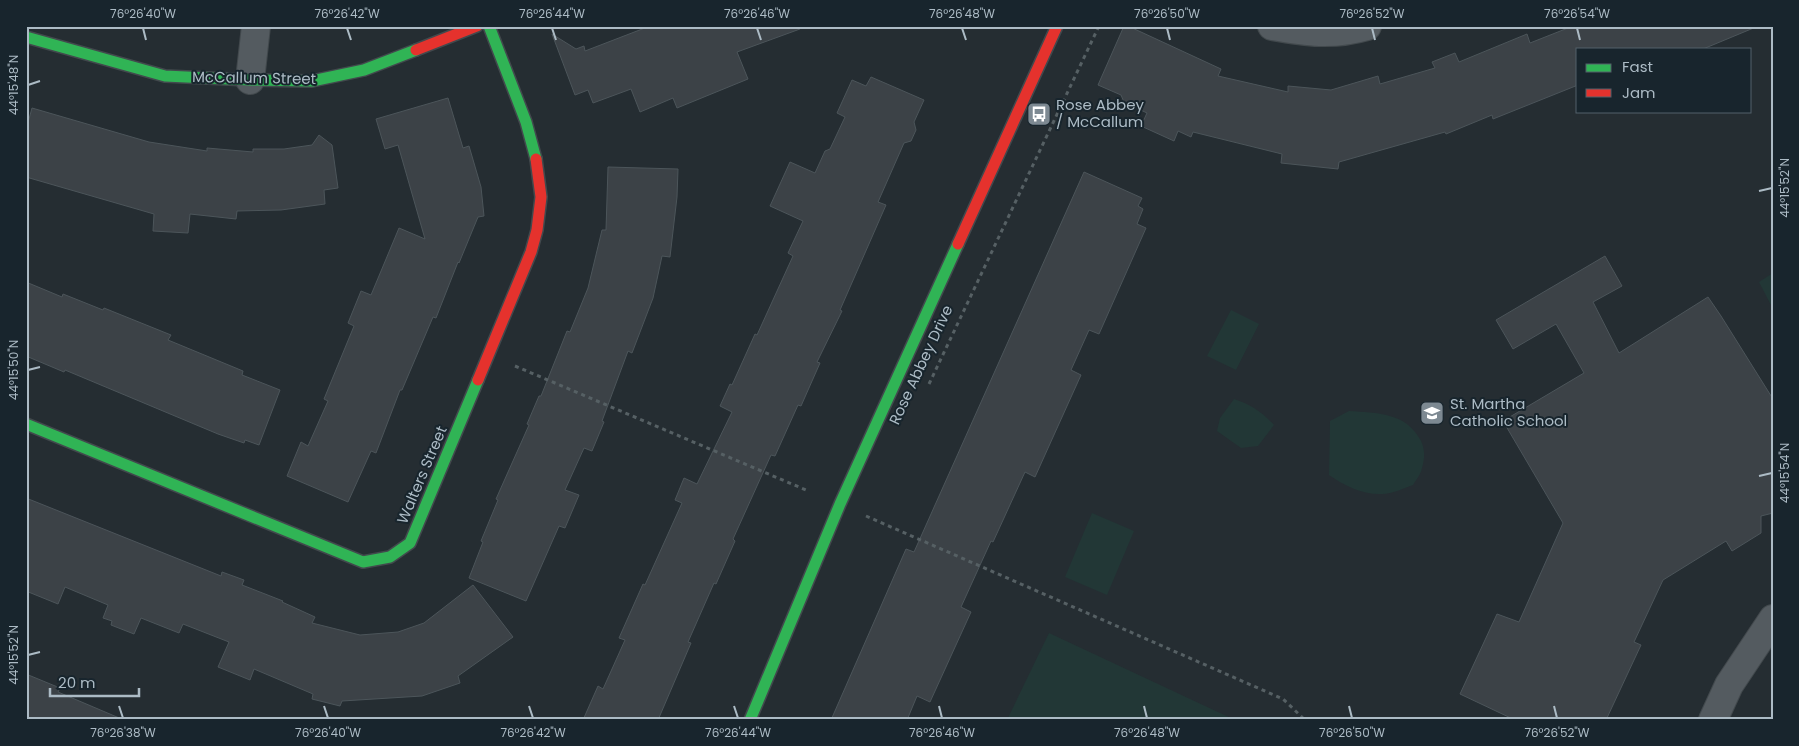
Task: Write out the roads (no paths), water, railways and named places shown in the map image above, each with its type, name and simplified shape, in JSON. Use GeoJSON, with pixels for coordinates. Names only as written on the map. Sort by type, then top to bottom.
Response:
{"type":"FeatureCollection","features":[{"type":"Feature","properties":{"kind":"street"},"geometry":{"type":"LineString","coordinates":[[250,80],[256,26]]}},
{"type":"Feature","properties":{"kind":"street","name":"McCallum Street"},"geometry":{"type":"LineString","coordinates":[[26,38],[164,76],[250,80],[312,80],[364,70],[477,26]]}},
{"type":"Feature","properties":{"kind":"street","name":"Walters Street"},"geometry":{"type":"LineString","coordinates":[[26,424],[363,562],[390,557],[410,542],[531,252],[539,222],[538,166],[532,136],[489,26]]}},
{"type":"Feature","properties":{"kind":"street","name":"Rose Abbey Drive"},"geometry":{"type":"LineString","coordinates":[[750,720],[840,504],[1057,26]]}},
{"type":"Feature","properties":{"kind":"street"},"geometry":{"type":"LineString","coordinates":[[1272,26],[1310,33],[1350,31],[1367,26]]}},
{"type":"Feature","properties":{"kind":"street"},"geometry":{"type":"LineString","coordinates":[[1713,720],[1729,685],[1773,619]]}},
{"type":"Feature","properties":{"kind":"place","name":"Rose Abbey / McCallum"},"geometry":{"type":"Point","coordinates":[1039,114]}},
{"type":"Feature","properties":{"kind":"place","name":"St. Martha Catholic School"},"geometry":{"type":"Point","coordinates":[1432,413]}}]}
